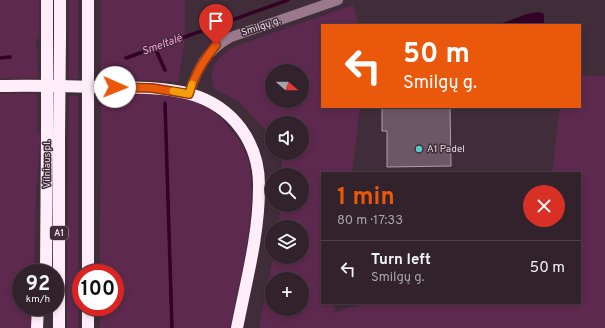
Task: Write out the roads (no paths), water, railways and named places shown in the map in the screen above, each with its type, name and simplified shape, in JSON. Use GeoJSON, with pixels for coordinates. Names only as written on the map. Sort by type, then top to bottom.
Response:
{"type":"FeatureCollection","features":[{"type":"Feature","properties":{"kind":"highway"},"geometry":{"type":"LineString","coordinates":[[46,264],[47,0]]}},
{"type":"Feature","properties":{"kind":"highway","name":"Vilniaus pl."},"geometry":{"type":"LineString","coordinates":[[59,328],[60,0]]}},
{"type":"Feature","properties":{"kind":"highway"},"geometry":{"type":"LineString","coordinates":[[88,0],[88,264]]}},
{"type":"Feature","properties":{"kind":"highway"},"geometry":{"type":"LineString","coordinates":[[0,86],[170,90],[189,94],[216,105],[244,130],[252,145],[258,166],[260,188],[254,238],[237,328]]}},
{"type":"Feature","properties":{"kind":"highway"},"geometry":{"type":"LineString","coordinates":[[39,264],[40,231],[46,187]]}},
{"type":"Feature","properties":{"kind":"highway"},"geometry":{"type":"LineString","coordinates":[[37,328],[38,316]]}},
{"type":"Feature","properties":{"kind":"highway"},"geometry":{"type":"LineString","coordinates":[[46,316],[46,328]]}},
{"type":"Feature","properties":{"kind":"highway"},"geometry":{"type":"LineString","coordinates":[[88,316],[88,328]]}},
{"type":"Feature","properties":{"kind":"street","name":"Smilgų g."},"geometry":{"type":"LineString","coordinates":[[189,94],[196,74],[204,60],[216,45],[232,37],[338,0]]}},
{"type":"Feature","properties":{"kind":"waterway","name":"Smeltalė"},"geometry":{"type":"LineString","coordinates":[[126,58],[288,0]]}},
{"type":"Feature","properties":{"kind":"waterway"},"geometry":{"type":"LineString","coordinates":[[155,48],[165,70]]}},
{"type":"Feature","properties":{"kind":"waterway","name":"Smeltalė"},"geometry":{"type":"LineString","coordinates":[[0,58],[10,57]]}},
{"type":"Feature","properties":{"kind":"waterway"},"geometry":{"type":"LineString","coordinates":[[165,103],[172,328]]}},
{"type":"Feature","properties":{"kind":"place","name":"A1 Padel"},"geometry":{"type":"Point","coordinates":[419,149]}}]}
